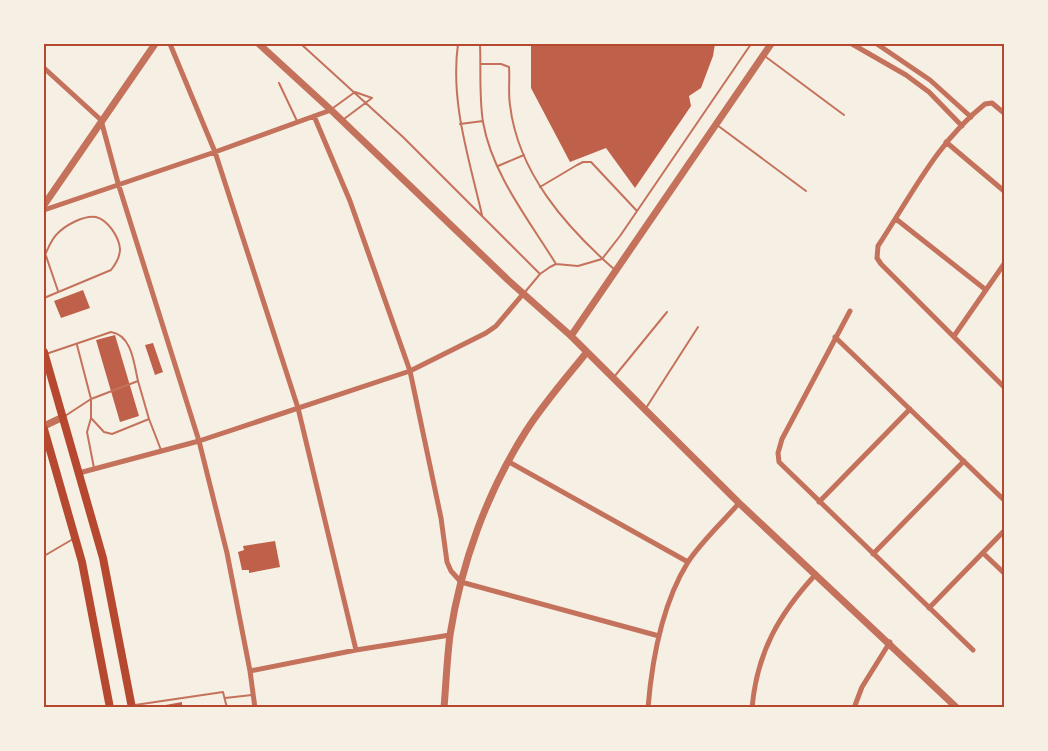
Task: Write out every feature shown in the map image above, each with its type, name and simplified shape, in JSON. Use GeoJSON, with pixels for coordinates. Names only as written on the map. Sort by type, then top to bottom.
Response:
{"type":"FeatureCollection","features":[{"type":"Feature","properties":{"kind":"main road"},"geometry":{"type":"LineString","coordinates":[[44,354],[103,558],[132,707]]}},
{"type":"Feature","properties":{"kind":"main road"},"geometry":{"type":"LineString","coordinates":[[44,428],[87,584],[110,708]]}},
{"type":"Feature","properties":{"kind":"street"},"geometry":{"type":"LineString","coordinates":[[44,207],[155,44]]}},
{"type":"Feature","properties":{"kind":"street"},"geometry":{"type":"LineString","coordinates":[[170,44],[215,152],[298,408],[356,650]]}},
{"type":"Feature","properties":{"kind":"street"},"geometry":{"type":"LineString","coordinates":[[259,44],[342,120],[523,294],[572,336],[739,503],[890,642],[957,708]]}},
{"type":"Feature","properties":{"kind":"street"},"geometry":{"type":"LineString","coordinates":[[572,336],[771,44]]}},
{"type":"Feature","properties":{"kind":"street"},"geometry":{"type":"LineString","coordinates":[[852,44],[922,86],[962,126]]}},
{"type":"Feature","properties":{"kind":"street"},"geometry":{"type":"LineString","coordinates":[[877,44],[930,80],[971,117]]}},
{"type":"Feature","properties":{"kind":"street"},"geometry":{"type":"LineString","coordinates":[[44,68],[102,120],[118,183],[200,441],[227,553],[250,670],[255,708]]}},
{"type":"Feature","properties":{"kind":"street"},"geometry":{"type":"LineString","coordinates":[[1005,113],[989,103],[983,106],[946,142],[927,167],[878,246],[877,258],[1005,387]]}},
{"type":"Feature","properties":{"kind":"street"},"geometry":{"type":"LineString","coordinates":[[44,207],[215,152],[331,110]]}},
{"type":"Feature","properties":{"kind":"street"},"geometry":{"type":"LineString","coordinates":[[314,116],[350,201],[410,371],[441,518],[447,562],[451,572],[461,582],[659,636]]}},
{"type":"Feature","properties":{"kind":"street"},"geometry":{"type":"LineString","coordinates":[[946,142],[1005,191]]}},
{"type":"Feature","properties":{"kind":"street"},"geometry":{"type":"LineString","coordinates":[[896,219],[986,290]]}},
{"type":"Feature","properties":{"kind":"street"},"geometry":{"type":"LineString","coordinates":[[954,336],[1005,264]]}},
{"type":"Feature","properties":{"kind":"street"},"geometry":{"type":"LineString","coordinates":[[79,473],[200,441],[410,371],[486,333],[496,326],[523,294]]}},
{"type":"Feature","properties":{"kind":"street"},"geometry":{"type":"LineString","coordinates":[[850,311],[782,439],[778,459],[784,469],[973,650]]}},
{"type":"Feature","properties":{"kind":"street"},"geometry":{"type":"LineString","coordinates":[[835,338],[1005,500]]}},
{"type":"Feature","properties":{"kind":"street"},"geometry":{"type":"LineString","coordinates":[[444,708],[450,635],[461,582],[481,520],[526,431],[587,352]]}},
{"type":"Feature","properties":{"kind":"street"},"geometry":{"type":"LineString","coordinates":[[819,502],[910,409]]}},
{"type":"Feature","properties":{"kind":"street"},"geometry":{"type":"LineString","coordinates":[[44,428],[63,417]]}},
{"type":"Feature","properties":{"kind":"street"},"geometry":{"type":"LineString","coordinates":[[873,554],[964,461]]}},
{"type":"Feature","properties":{"kind":"street"},"geometry":{"type":"LineString","coordinates":[[509,462],[688,562]]}},
{"type":"Feature","properties":{"kind":"street"},"geometry":{"type":"LineString","coordinates":[[648,708],[659,636],[677,583],[688,562],[739,503]]}},
{"type":"Feature","properties":{"kind":"street"},"geometry":{"type":"LineString","coordinates":[[929,608],[1005,531]]}},
{"type":"Feature","properties":{"kind":"street"},"geometry":{"type":"LineString","coordinates":[[983,553],[1005,573]]}},
{"type":"Feature","properties":{"kind":"street"},"geometry":{"type":"LineString","coordinates":[[752,708],[758,672],[776,624],[788,606],[816,574]]}},
{"type":"Feature","properties":{"kind":"street"},"geometry":{"type":"LineString","coordinates":[[250,670],[450,635]]}},
{"type":"Feature","properties":{"kind":"street"},"geometry":{"type":"LineString","coordinates":[[854,708],[862,687],[890,642]]}},
{"type":"Feature","properties":{"kind":"lane"},"geometry":{"type":"LineString","coordinates":[[301,44],[355,92],[540,274]]}},
{"type":"Feature","properties":{"kind":"lane"},"geometry":{"type":"LineString","coordinates":[[458,44],[456,91],[460,124],[482,215]]}},
{"type":"Feature","properties":{"kind":"lane"},"geometry":{"type":"LineString","coordinates":[[481,44],[483,121],[498,165],[510,190],[556,264]]}},
{"type":"Feature","properties":{"kind":"lane"},"geometry":{"type":"LineString","coordinates":[[523,294],[540,274],[556,264],[574,266],[602,259],[751,44]]}},
{"type":"Feature","properties":{"kind":"lane"},"geometry":{"type":"LineString","coordinates":[[764,56],[844,115]]}},
{"type":"Feature","properties":{"kind":"lane"},"geometry":{"type":"LineString","coordinates":[[480,64],[509,67],[510,104],[525,155],[540,187],[552,206],[616,272]]}},
{"type":"Feature","properties":{"kind":"lane"},"geometry":{"type":"LineString","coordinates":[[279,83],[298,122]]}},
{"type":"Feature","properties":{"kind":"lane"},"geometry":{"type":"LineString","coordinates":[[331,110],[355,92]]}},
{"type":"Feature","properties":{"kind":"lane"},"geometry":{"type":"LineString","coordinates":[[342,120],[372,98],[355,92]]}},
{"type":"Feature","properties":{"kind":"lane"},"geometry":{"type":"LineString","coordinates":[[460,124],[483,121]]}},
{"type":"Feature","properties":{"kind":"lane"},"geometry":{"type":"LineString","coordinates":[[717,125],[806,191]]}},
{"type":"Feature","properties":{"kind":"lane"},"geometry":{"type":"LineString","coordinates":[[498,165],[525,155]]}},
{"type":"Feature","properties":{"kind":"lane"},"geometry":{"type":"LineString","coordinates":[[540,187],[583,162],[591,162],[637,211]]}},
{"type":"Feature","properties":{"kind":"lane"},"geometry":{"type":"LineString","coordinates":[[44,298],[111,270],[116,265],[120,249],[112,230],[106,223],[95,217],[88,217],[57,233],[44,255],[58,292]]}},
{"type":"Feature","properties":{"kind":"lane"},"geometry":{"type":"LineString","coordinates":[[613,378],[667,312]]}},
{"type":"Feature","properties":{"kind":"lane"},"geometry":{"type":"LineString","coordinates":[[645,410],[698,327]]}},
{"type":"Feature","properties":{"kind":"lane"},"geometry":{"type":"LineString","coordinates":[[44,354],[111,332],[122,335],[126,339],[149,419],[161,451]]}},
{"type":"Feature","properties":{"kind":"lane"},"geometry":{"type":"LineString","coordinates":[[77,344],[92,399],[87,439],[94,468]]}},
{"type":"Feature","properties":{"kind":"lane"},"geometry":{"type":"LineString","coordinates":[[63,417],[92,399],[138,381]]}},
{"type":"Feature","properties":{"kind":"lane"},"geometry":{"type":"LineString","coordinates":[[90,418],[104,432],[112,434],[149,419]]}},
{"type":"Feature","properties":{"kind":"lane"},"geometry":{"type":"LineString","coordinates":[[44,556],[75,537]]}},
{"type":"Feature","properties":{"kind":"lane"},"geometry":{"type":"LineString","coordinates":[[132,707],[224,692],[226,708]]}},
{"type":"Feature","properties":{"kind":"lane"},"geometry":{"type":"LineString","coordinates":[[225,698],[253,695]]}},
{"type":"Feature","properties":{"kind":"building"},"geometry":{"type":"Polygon","coordinates":[[[531,44],[715,44],[701,88],[689,96],[691,106],[635,188],[606,148],[570,162],[531,88],[531,44]]]}},
{"type":"Feature","properties":{"kind":"building"},"geometry":{"type":"Polygon","coordinates":[[[83,290],[90,308],[61,318],[54,301],[83,290]]]}},
{"type":"Feature","properties":{"kind":"building"},"geometry":{"type":"Polygon","coordinates":[[[115,335],[139,416],[120,422],[96,340],[115,335]]]}},
{"type":"Feature","properties":{"kind":"building"},"geometry":{"type":"Polygon","coordinates":[[[153,343],[163,372],[155,375],[145,345],[153,343]]]}},
{"type":"Feature","properties":{"kind":"building"},"geometry":{"type":"Polygon","coordinates":[[[275,541],[280,567],[249,573],[249,570],[242,570],[238,552],[244,550],[243,546],[275,541]]]}},
{"type":"Feature","properties":{"kind":"building"},"geometry":{"type":"Polygon","coordinates":[[[182,702],[182,708],[161,708],[160,706],[182,702]]]}}]}
